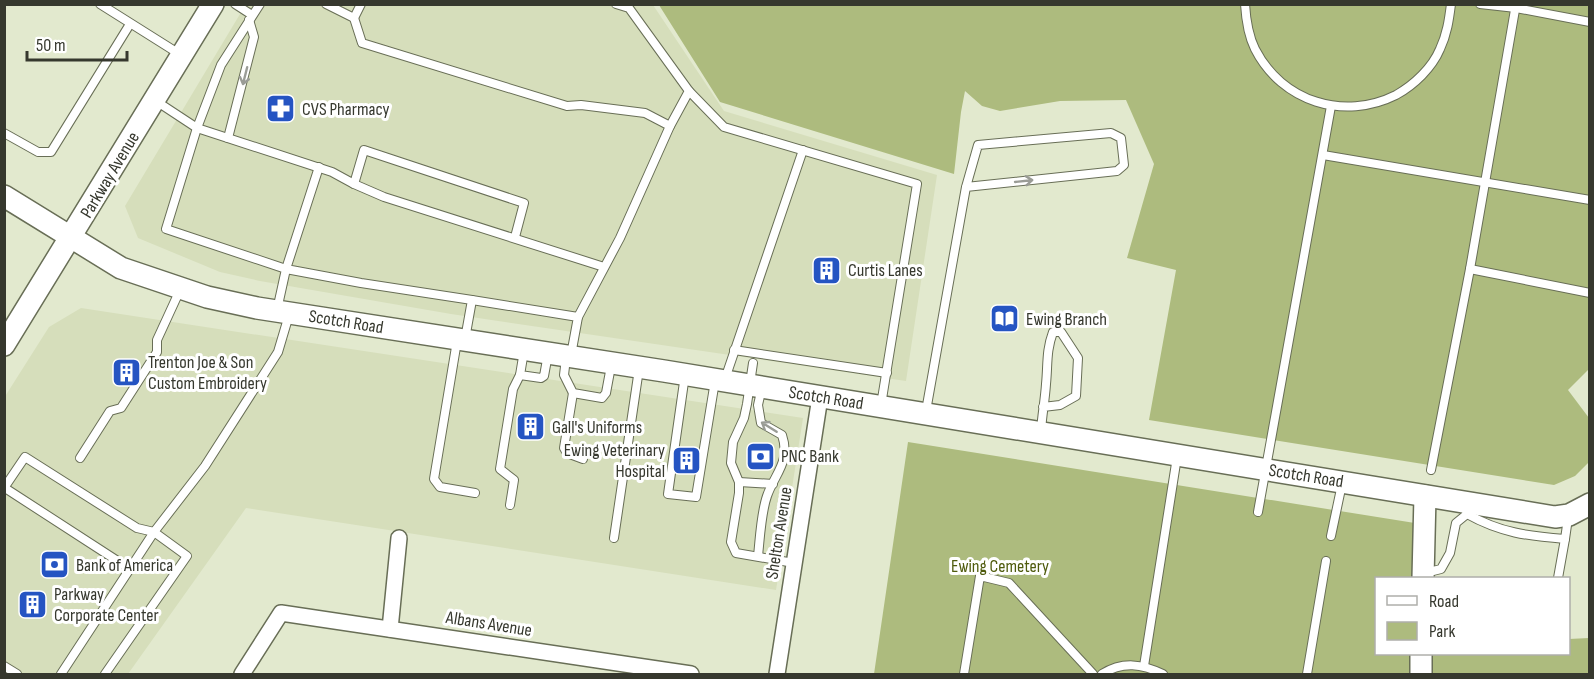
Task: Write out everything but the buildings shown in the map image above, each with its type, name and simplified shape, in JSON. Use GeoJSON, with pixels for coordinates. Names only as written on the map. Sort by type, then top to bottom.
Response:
{"type":"FeatureCollection","features":[{"type":"Feature","properties":{"kind":"main road","name":"Parkway Avenue"},"geometry":{"type":"LineString","coordinates":[[4,345],[213,4]]}},
{"type":"Feature","properties":{"kind":"main road","name":"Scotch Road"},"geometry":{"type":"LineString","coordinates":[[4,196],[121,268],[180,289],[227,301],[283,312],[720,380],[1342,482],[1425,496],[1465,508],[1555,517],[1583,512]]}},
{"type":"Feature","properties":{"kind":"main road"},"geometry":{"type":"LineString","coordinates":[[1423,576],[1425,496]]}},
{"type":"Feature","properties":{"kind":"main road"},"geometry":{"type":"LineString","coordinates":[[1421,655],[1421,675]]}},
{"type":"Feature","properties":{"kind":"street","name":"Shelton Avenue"},"geometry":{"type":"LineString","coordinates":[[777,675],[820,397]]}},
{"type":"Feature","properties":{"kind":"street"},"geometry":{"type":"LineString","coordinates":[[390,629],[399,538]]}},
{"type":"Feature","properties":{"kind":"street","name":"Albans Avenue"},"geometry":{"type":"LineString","coordinates":[[242,675],[281,613],[691,675]]}},
{"type":"Feature","properties":{"kind":"lane"},"geometry":{"type":"LineString","coordinates":[[100,4],[182,56]]}},
{"type":"Feature","properties":{"kind":"lane"},"geometry":{"type":"LineString","coordinates":[[228,138],[255,37],[251,17],[234,4]]}},
{"type":"Feature","properties":{"kind":"lane"},"geometry":{"type":"LineString","coordinates":[[260,4],[220,65],[197,128],[166,229],[286,269],[578,317]]}},
{"type":"Feature","properties":{"kind":"lane"},"geometry":{"type":"LineString","coordinates":[[326,4],[354,18],[362,42],[567,106],[581,105],[645,113],[670,126]]}},
{"type":"Feature","properties":{"kind":"lane"},"geometry":{"type":"LineString","coordinates":[[354,18],[361,4]]}},
{"type":"Feature","properties":{"kind":"lane"},"geometry":{"type":"LineString","coordinates":[[616,4],[629,8],[689,91],[724,127],[917,184],[881,407]]}},
{"type":"Feature","properties":{"kind":"lane"},"geometry":{"type":"LineString","coordinates":[[1245,4],[1246,24],[1254,48],[1268,69],[1286,87],[1307,99],[1331,106],[1357,107],[1382,102],[1405,90],[1425,73],[1439,51],[1448,27],[1450,4]]}},
{"type":"Feature","properties":{"kind":"lane"},"geometry":{"type":"LineString","coordinates":[[1480,4],[1516,6],[1590,22]]}},
{"type":"Feature","properties":{"kind":"lane"},"geometry":{"type":"LineString","coordinates":[[1431,470],[1470,269],[1516,6]]}},
{"type":"Feature","properties":{"kind":"lane"},"geometry":{"type":"LineString","coordinates":[[4,133],[38,152],[51,152],[130,24]]}},
{"type":"Feature","properties":{"kind":"lane"},"geometry":{"type":"LineString","coordinates":[[520,375],[541,378],[562,355],[578,317],[620,238],[670,126],[689,91]]}},
{"type":"Feature","properties":{"kind":"lane"},"geometry":{"type":"LineString","coordinates":[[155,101],[197,128],[319,167],[384,197],[604,267]]}},
{"type":"Feature","properties":{"kind":"lane"},"geometry":{"type":"LineString","coordinates":[[1258,512],[1331,106]]}},
{"type":"Feature","properties":{"kind":"lane"},"geometry":{"type":"LineString","coordinates":[[926,414],[966,187],[978,145],[1111,133],[1121,138],[1124,165],[1118,171],[966,187]]}},
{"type":"Feature","properties":{"kind":"lane"},"geometry":{"type":"LineString","coordinates":[[354,184],[364,150],[524,203],[515,237]]}},
{"type":"Feature","properties":{"kind":"lane"},"geometry":{"type":"LineString","coordinates":[[685,375],[668,494],[696,497],[720,380],[734,350],[803,150]]}},
{"type":"Feature","properties":{"kind":"lane"},"geometry":{"type":"LineString","coordinates":[[1323,155],[1590,200]]}},
{"type":"Feature","properties":{"kind":"lane"},"geometry":{"type":"LineString","coordinates":[[61,675],[154,532],[206,466],[278,352],[286,269],[319,167]]}},
{"type":"Feature","properties":{"kind":"lane"},"geometry":{"type":"LineString","coordinates":[[1470,269],[1590,293]]}},
{"type":"Feature","properties":{"kind":"lane"},"geometry":{"type":"LineString","coordinates":[[80,458],[110,411],[121,408],[157,352],[157,340],[180,289]]}},
{"type":"Feature","properties":{"kind":"lane"},"geometry":{"type":"LineString","coordinates":[[472,300],[461,340],[434,479],[440,487],[475,493]]}},
{"type":"Feature","properties":{"kind":"lane"},"geometry":{"type":"LineString","coordinates":[[1040,433],[1043,407],[1046,383],[1047,348],[1053,332],[1061,332],[1078,358],[1076,396],[1060,405],[1043,407]]}},
{"type":"Feature","properties":{"kind":"lane"},"geometry":{"type":"LineString","coordinates":[[510,505],[514,480],[500,469],[513,389],[520,375],[524,350]]}},
{"type":"Feature","properties":{"kind":"lane"},"geometry":{"type":"LineString","coordinates":[[734,350],[887,373]]}},
{"type":"Feature","properties":{"kind":"lane"},"geometry":{"type":"LineString","coordinates":[[562,355],[564,375],[573,393],[564,448],[567,453],[583,459]]}},
{"type":"Feature","properties":{"kind":"lane"},"geometry":{"type":"LineString","coordinates":[[573,393],[602,398],[606,393],[611,363]]}},
{"type":"Feature","properties":{"kind":"lane"},"geometry":{"type":"LineString","coordinates":[[753,363],[761,423],[782,435],[786,445],[783,465],[767,496],[758,556]]}},
{"type":"Feature","properties":{"kind":"lane"},"geometry":{"type":"LineString","coordinates":[[614,538],[639,367]]}},
{"type":"Feature","properties":{"kind":"lane"},"geometry":{"type":"LineString","coordinates":[[756,386],[733,442],[731,463],[739,482],[740,493],[732,542],[736,553],[795,563]]}},
{"type":"Feature","properties":{"kind":"lane"},"geometry":{"type":"LineString","coordinates":[[1144,666],[1178,455]]}},
{"type":"Feature","properties":{"kind":"lane"},"geometry":{"type":"LineString","coordinates":[[105,675],[187,556],[154,532],[137,528],[25,458],[5,488],[130,569]]}},
{"type":"Feature","properties":{"kind":"lane"},"geometry":{"type":"LineString","coordinates":[[739,482],[773,484]]}},
{"type":"Feature","properties":{"kind":"lane"},"geometry":{"type":"LineString","coordinates":[[1331,536],[1342,482]]}},
{"type":"Feature","properties":{"kind":"lane"},"geometry":{"type":"LineString","coordinates":[[1423,576],[1441,569],[1450,554],[1456,523],[1465,508],[1488,526],[1522,535],[1565,539]]}},
{"type":"Feature","properties":{"kind":"lane"},"geometry":{"type":"LineString","coordinates":[[1558,577],[1565,539],[1583,512]]}},
{"type":"Feature","properties":{"kind":"lane"},"geometry":{"type":"LineString","coordinates":[[1307,675],[1326,561]]}},
{"type":"Feature","properties":{"kind":"lane"},"geometry":{"type":"LineString","coordinates":[[964,675],[980,576],[1009,583],[1093,675]]}},
{"type":"Feature","properties":{"kind":"lane"},"geometry":{"type":"LineString","coordinates":[[1102,675],[1111,669],[1128,664],[1144,666],[1163,675]]}},
{"type":"Feature","properties":{"kind":"lane"},"geometry":{"type":"LineString","coordinates":[[4,666],[17,675]]}},
{"type":"Feature","properties":{"kind":"shaded area"},"geometry":{"type":"Polygon","coordinates":[[[246,4],[653,5],[724,111],[937,175],[906,381],[451,314],[260,281],[220,272],[138,238],[125,206],[246,4]]]}},
{"type":"Feature","properties":{"kind":"shaded area"},"geometry":{"type":"Polygon","coordinates":[[[81,308],[803,418],[776,590],[246,508],[128,674],[5,674],[4,398],[49,327],[81,308]]]}},
{"type":"Feature","properties":{"kind":"green space"},"geometry":{"type":"Polygon","coordinates":[[[659,5],[1589,5],[1589,369],[1568,390],[1589,418],[1589,462],[1575,476],[1554,485],[1149,420],[1176,270],[1127,258],[1154,164],[1126,100],[1060,101],[1000,111],[982,106],[965,91],[954,174],[720,102],[659,5]]]}},
{"type":"Feature","properties":{"kind":"green space","name":"Ewing Cemetery"},"geometry":{"type":"Polygon","coordinates":[[[908,442],[1421,524],[1420,577],[1375,577],[1375,655],[1570,655],[1570,639],[1589,638],[1589,674],[874,674],[908,442]]]}},
{"type":"Feature","properties":{"kind":"place","name":"CVS Pharmacy"},"geometry":{"type":"Point","coordinates":[281,109]}},
{"type":"Feature","properties":{"kind":"place","name":"Curtis Lanes"},"geometry":{"type":"Point","coordinates":[827,270]}},
{"type":"Feature","properties":{"kind":"place","name":"Ewing Branch"},"geometry":{"type":"Point","coordinates":[1005,319]}},
{"type":"Feature","properties":{"kind":"place","name":"Trenton Joe & Son Custom Embroidery"},"geometry":{"type":"Point","coordinates":[127,372]}},
{"type":"Feature","properties":{"kind":"place","name":"Gall's Uniforms"},"geometry":{"type":"Point","coordinates":[531,427]}},
{"type":"Feature","properties":{"kind":"place","name":"PNC Bank"},"geometry":{"type":"Point","coordinates":[760,456]}},
{"type":"Feature","properties":{"kind":"place","name":"Ewing Veterinary Hospital"},"geometry":{"type":"Point","coordinates":[686,460]}},
{"type":"Feature","properties":{"kind":"place","name":"Bank of America"},"geometry":{"type":"Point","coordinates":[55,565]}},
{"type":"Feature","properties":{"kind":"place","name":"Parkway Corporate Center"},"geometry":{"type":"Point","coordinates":[33,604]}}]}
